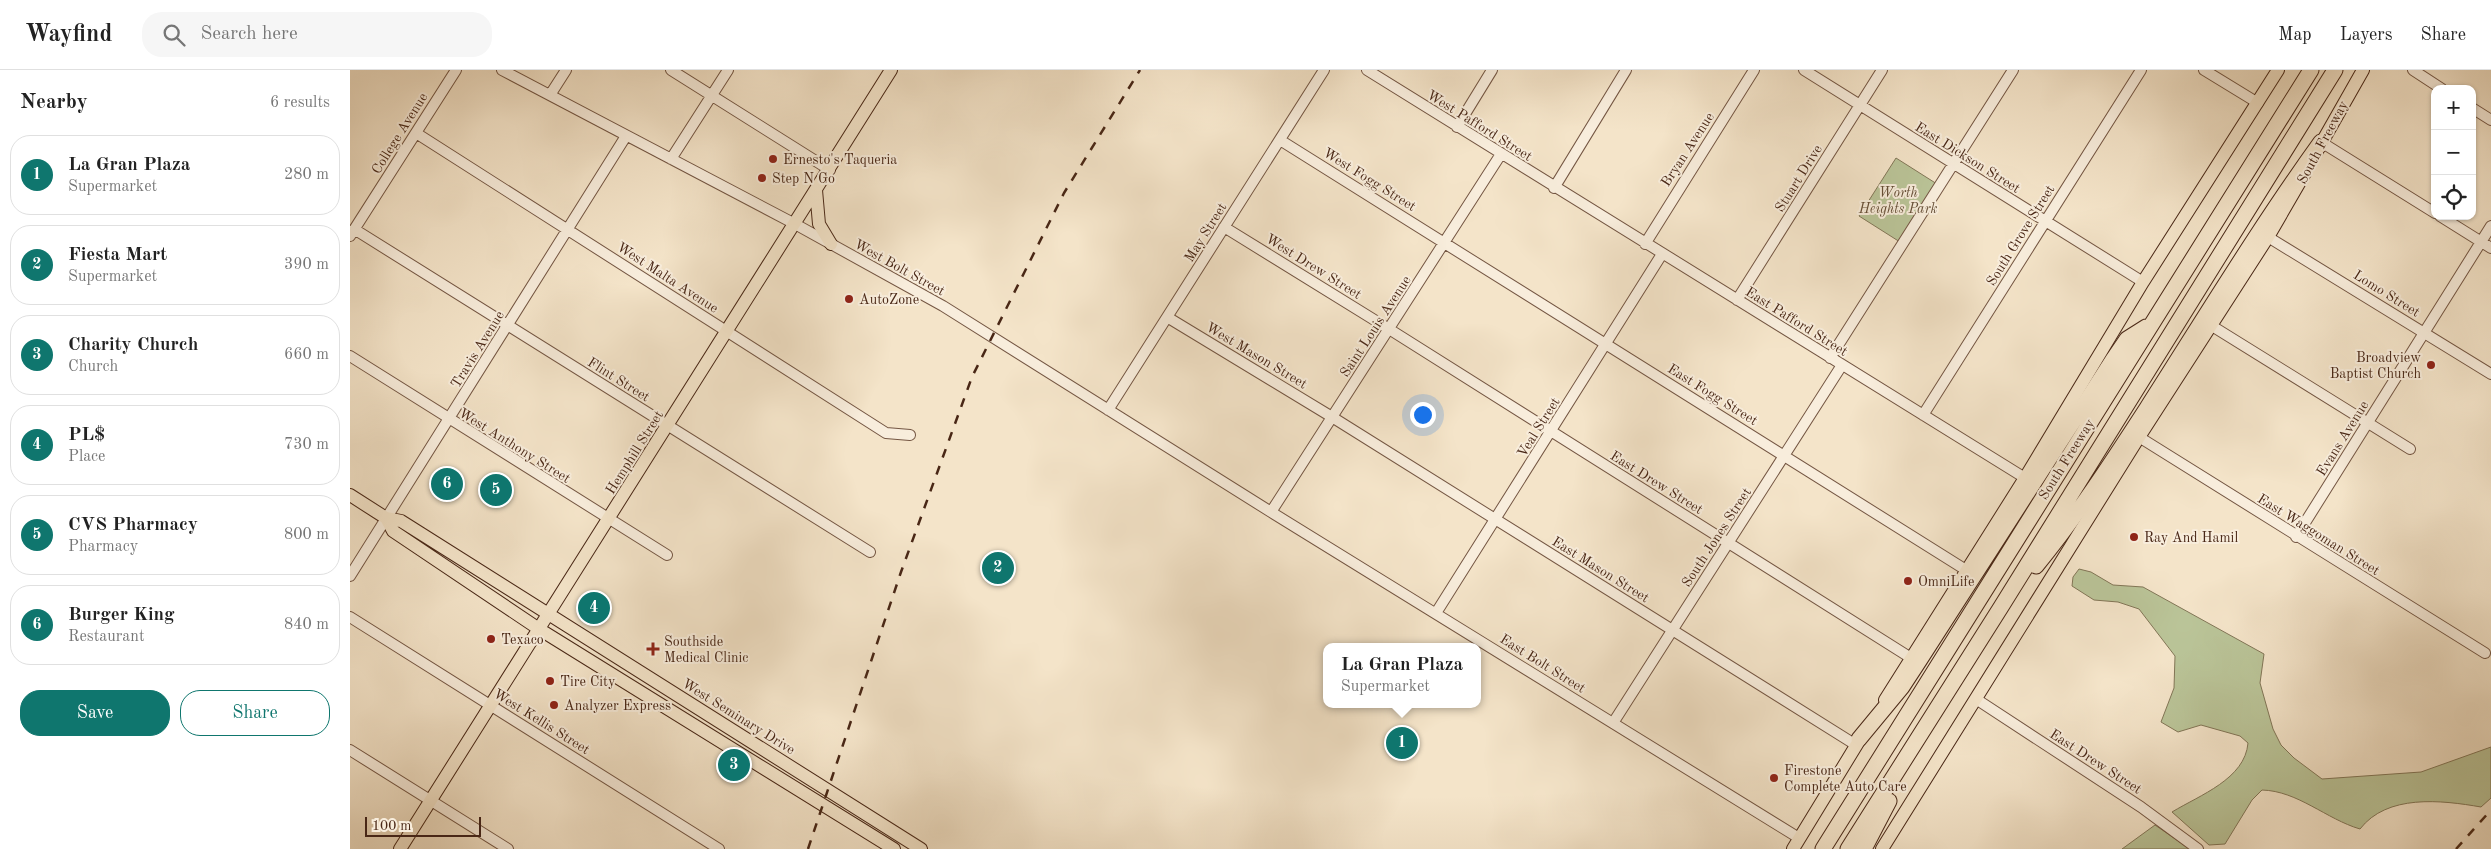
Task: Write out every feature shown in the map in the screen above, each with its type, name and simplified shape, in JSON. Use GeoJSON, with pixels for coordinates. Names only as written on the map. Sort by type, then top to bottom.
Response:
{"type":"FeatureCollection","features":[{"type":"Feature","properties":{"kind":"highway","name":"South Freeway"},"geometry":{"type":"LineString","coordinates":[[1823,849],[2149,325],[2311,70]]}},
{"type":"Feature","properties":{"kind":"highway","name":"South Freeway"},"geometry":{"type":"LineString","coordinates":[[1848,849],[2335,70]]}},
{"type":"Feature","properties":{"kind":"highway"},"geometry":{"type":"LineString","coordinates":[[2001,607],[2059,538],[2109,465],[2274,208],[2321,142]]}},
{"type":"Feature","properties":{"kind":"highway"},"geometry":{"type":"LineString","coordinates":[[1858,742],[1915,668],[2127,339],[2149,325]]}},
{"type":"Feature","properties":{"kind":"highway"},"geometry":{"type":"LineString","coordinates":[[1864,849],[1932,717]]}},
{"type":"Feature","properties":{"kind":"main road","name":"Hemphill Street"},"geometry":{"type":"LineString","coordinates":[[400,849],[538,629],[669,426],[891,70]]}},
{"type":"Feature","properties":{"kind":"main road","name":"South Freeway"},"geometry":{"type":"LineString","coordinates":[[1796,844],[1858,742],[2025,478],[2143,282],[2278,70]]}},
{"type":"Feature","properties":{"kind":"main road","name":"South Freeway"},"geometry":{"type":"LineString","coordinates":[[1882,849],[2139,437],[2295,194],[2321,142],[2363,70]]}},
{"type":"Feature","properties":{"kind":"main road"},"geometry":{"type":"LineString","coordinates":[[816,190],[819,224],[831,244]]}},
{"type":"Feature","properties":{"kind":"main road","name":"West Seminary Drive"},"geometry":{"type":"LineString","coordinates":[[350,495],[386,518],[402,521],[921,849]]}},
{"type":"Feature","properties":{"kind":"main road","name":"West Seminary Drive"},"geometry":{"type":"LineString","coordinates":[[386,518],[393,531],[538,629],[894,849]]}},
{"type":"Feature","properties":{"kind":"main road"},"geometry":{"type":"LineString","coordinates":[[673,713],[686,701]]}},
{"type":"Feature","properties":{"kind":"street","name":"College Avenue"},"geometry":{"type":"LineString","coordinates":[[352,233],[456,70]]}},
{"type":"Feature","properties":{"kind":"street","name":"West Bolt Street"},"geometry":{"type":"LineString","coordinates":[[502,70],[908,285],[984,330],[1271,512]]}},
{"type":"Feature","properties":{"kind":"street"},"geometry":{"type":"LineString","coordinates":[[550,95],[566,70]]}},
{"type":"Feature","properties":{"kind":"street"},"geometry":{"type":"LineString","coordinates":[[671,70],[830,170]]}},
{"type":"Feature","properties":{"kind":"street"},"geometry":{"type":"LineString","coordinates":[[671,160],[728,70]]}},
{"type":"Feature","properties":{"kind":"street","name":"May Street"},"geometry":{"type":"LineString","coordinates":[[1108,410],[1324,70]]}},
{"type":"Feature","properties":{"kind":"street","name":"West Pafford Street"},"geometry":{"type":"LineString","coordinates":[[1367,70],[1554,188]]}},
{"type":"Feature","properties":{"kind":"street"},"geometry":{"type":"LineString","coordinates":[[1457,126],[1492,70]]}},
{"type":"Feature","properties":{"kind":"street"},"geometry":{"type":"LineString","coordinates":[[1554,188],[1626,70]]}},
{"type":"Feature","properties":{"kind":"street","name":"Bryan Avenue"},"geometry":{"type":"LineString","coordinates":[[1645,244],[1754,70]]}},
{"type":"Feature","properties":{"kind":"street","name":"East Dickson Street"},"geometry":{"type":"LineString","coordinates":[[1804,70],[2143,282]]}},
{"type":"Feature","properties":{"kind":"street","name":"Stuart Drive"},"geometry":{"type":"LineString","coordinates":[[1737,300],[1882,70]]}},
{"type":"Feature","properties":{"kind":"street"},"geometry":{"type":"LineString","coordinates":[[1830,358],[2012,70]]}},
{"type":"Feature","properties":{"kind":"street","name":"South Grove Street"},"geometry":{"type":"LineString","coordinates":[[1923,415],[2141,70]]}},
{"type":"Feature","properties":{"kind":"street"},"geometry":{"type":"LineString","coordinates":[[2204,70],[2258,103]]}},
{"type":"Feature","properties":{"kind":"street"},"geometry":{"type":"LineString","coordinates":[[2412,70],[2436,85]]}},
{"type":"Feature","properties":{"kind":"street"},"geometry":{"type":"LineString","coordinates":[[2476,111],[2491,120]]}},
{"type":"Feature","properties":{"kind":"street","name":"West Malta Avenue"},"geometry":{"type":"LineString","coordinates":[[416,133],[886,433],[910,434]]}},
{"type":"Feature","properties":{"kind":"street","name":"Travis Avenue"},"geometry":{"type":"LineString","coordinates":[[350,576],[626,136]]}},
{"type":"Feature","properties":{"kind":"street","name":"West Fogg Street"},"geometry":{"type":"LineString","coordinates":[[1280,140],[1445,242]]}},
{"type":"Feature","properties":{"kind":"street"},"geometry":{"type":"LineString","coordinates":[[2321,142],[2431,211]]}},
{"type":"Feature","properties":{"kind":"street","name":"Saint Louis Avenue"},"geometry":{"type":"LineString","coordinates":[[1271,512],[1501,154]]}},
{"type":"Feature","properties":{"kind":"street","name":"East Pafford Street"},"geometry":{"type":"LineString","coordinates":[[1554,188],[2025,478]]}},
{"type":"Feature","properties":{"kind":"street"},"geometry":{"type":"LineString","coordinates":[[2446,220],[2491,248]]}},
{"type":"Feature","properties":{"kind":"street","name":"Evans Avenue"},"geometry":{"type":"LineString","coordinates":[[2296,537],[2491,226]]}},
{"type":"Feature","properties":{"kind":"street","name":"West Drew Street"},"geometry":{"type":"LineString","coordinates":[[1224,227],[1389,329]]}},
{"type":"Feature","properties":{"kind":"street","name":"Flint Street"},"geometry":{"type":"LineString","coordinates":[[352,233],[507,325],[870,552]]}},
{"type":"Feature","properties":{"kind":"street","name":"Lomo Street"},"geometry":{"type":"LineString","coordinates":[[2268,237],[2491,374]]}},
{"type":"Feature","properties":{"kind":"street","name":"East Fogg Street"},"geometry":{"type":"LineString","coordinates":[[1445,242],[1966,570]]}},
{"type":"Feature","properties":{"kind":"street","name":"Veal Street"},"geometry":{"type":"LineString","coordinates":[[1436,613],[1662,254]]}},
{"type":"Feature","properties":{"kind":"street","name":"West Mason Street"},"geometry":{"type":"LineString","coordinates":[[1167,317],[1332,417]]}},
{"type":"Feature","properties":{"kind":"street"},"geometry":{"type":"LineString","coordinates":[[2212,326],[2410,449]]}},
{"type":"Feature","properties":{"kind":"street","name":"East Drew Street"},"geometry":{"type":"LineString","coordinates":[[1389,329],[1911,658]]}},
{"type":"Feature","properties":{"kind":"street","name":"West Anthony Street"},"geometry":{"type":"LineString","coordinates":[[350,356],[609,520],[667,554]]}},
{"type":"Feature","properties":{"kind":"street","name":"South Jones Street"},"geometry":{"type":"LineString","coordinates":[[1613,723],[1842,365]]}},
{"type":"Feature","properties":{"kind":"street","name":"East Mason Street"},"geometry":{"type":"LineString","coordinates":[[1332,417],[1672,630],[1858,742]]}},
{"type":"Feature","properties":{"kind":"street","name":"East Waggoman Street"},"geometry":{"type":"LineString","coordinates":[[2139,437],[2296,537],[2485,653]]}},
{"type":"Feature","properties":{"kind":"street","name":"East Bolt Street"},"geometry":{"type":"LineString","coordinates":[[1271,512],[1613,723],[1796,844]]}},
{"type":"Feature","properties":{"kind":"street","name":"West Kellis Street"},"geometry":{"type":"LineString","coordinates":[[350,616],[719,849]]}},
{"type":"Feature","properties":{"kind":"street","name":"East Drew Street"},"geometry":{"type":"LineString","coordinates":[[1976,700],[2141,807],[2198,849]]}},
{"type":"Feature","properties":{"kind":"street"},"geometry":{"type":"LineString","coordinates":[[350,750],[508,849]]}},
{"type":"Feature","properties":{"kind":"green space","name":"Worth Heights Park"},"geometry":{"type":"Polygon","coordinates":[[[1896,158],[1937,184],[1900,242],[1859,216],[1896,158]]]}},
{"type":"Feature","properties":{"kind":"green space"},"geometry":{"type":"Polygon","coordinates":[[[2079,569],[2091,572],[2113,585],[2143,587],[2264,654],[2260,683],[2273,729],[2281,745],[2294,758],[2322,779],[2421,772],[2491,747],[2491,798],[2481,807],[2432,802],[2400,805],[2385,810],[2371,818],[2360,829],[2335,819],[2288,795],[2262,790],[2252,800],[2225,844],[2209,845],[2172,812],[2208,792],[2230,776],[2239,767],[2245,756],[2248,743],[2240,736],[2201,725],[2178,732],[2161,722],[2174,688],[2175,656],[2139,609],[2118,602],[2094,600],[2072,586],[2073,577],[2079,569]]]}},
{"type":"Feature","properties":{"kind":"green space"},"geometry":{"type":"Polygon","coordinates":[[[2155,825],[2190,849],[2122,849],[2155,825]]]}},
{"type":"Feature","properties":{"kind":"railway"},"geometry":{"type":"LineString","coordinates":[[808,849],[901,572],[972,377],[1064,193],[1140,70]]}},
{"type":"Feature","properties":{"kind":"railway"},"geometry":{"type":"LineString","coordinates":[[2456,849],[2491,810]]}},
{"type":"Feature","properties":{"kind":"place","name":"Ernesto's Taqueria"},"geometry":{"type":"Point","coordinates":[773,159]}},
{"type":"Feature","properties":{"kind":"place","name":"Step N Go"},"geometry":{"type":"Point","coordinates":[762,178]}},
{"type":"Feature","properties":{"kind":"place","name":"AutoZone"},"geometry":{"type":"Point","coordinates":[849,299]}},
{"type":"Feature","properties":{"kind":"place","name":"Broadview Baptist Church"},"geometry":{"type":"Point","coordinates":[2431,365]}},
{"type":"Feature","properties":{"kind":"place","name":"Burger King"},"geometry":{"type":"Point","coordinates":[447,484]}},
{"type":"Feature","properties":{"kind":"place","name":"CVS Pharmacy"},"geometry":{"type":"Point","coordinates":[496,490]}},
{"type":"Feature","properties":{"kind":"place","name":"Ray And Hamil"},"geometry":{"type":"Point","coordinates":[2134,537]}},
{"type":"Feature","properties":{"kind":"place","name":"Fiesta Mart"},"geometry":{"type":"Point","coordinates":[998,568]}},
{"type":"Feature","properties":{"kind":"place","name":"OmniLife"},"geometry":{"type":"Point","coordinates":[1908,581]}},
{"type":"Feature","properties":{"kind":"place","name":"PL$"},"geometry":{"type":"Point","coordinates":[594,608]}},
{"type":"Feature","properties":{"kind":"place","name":"Texaco"},"geometry":{"type":"Point","coordinates":[491,639]}},
{"type":"Feature","properties":{"kind":"place","name":"Southside Medical Clinic"},"geometry":{"type":"Point","coordinates":[653,649]}},
{"type":"Feature","properties":{"kind":"place","name":"Tire City"},"geometry":{"type":"Point","coordinates":[550,681]}},
{"type":"Feature","properties":{"kind":"place","name":"Analyzer Express"},"geometry":{"type":"Point","coordinates":[554,705]}},
{"type":"Feature","properties":{"kind":"place","name":"La Gran Plaza"},"geometry":{"type":"Point","coordinates":[1402,743]}},
{"type":"Feature","properties":{"kind":"place","name":"Charity Church"},"geometry":{"type":"Point","coordinates":[734,765]}},
{"type":"Feature","properties":{"kind":"place","name":"Firestone Complete Auto Care"},"geometry":{"type":"Point","coordinates":[1774,778]}}]}
